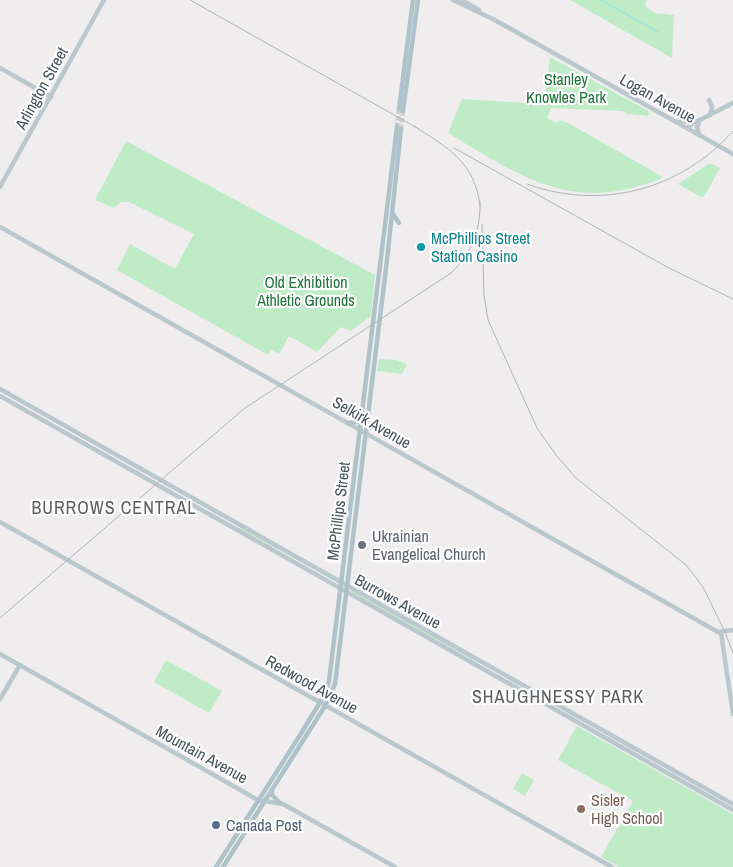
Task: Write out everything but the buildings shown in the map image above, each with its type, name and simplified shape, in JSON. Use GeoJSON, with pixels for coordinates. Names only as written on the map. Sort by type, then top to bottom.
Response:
{"type":"FeatureCollection","features":[{"type":"Feature","properties":{"kind":"main road"},"geometry":{"type":"LineString","coordinates":[[401,110],[417,1]]}},
{"type":"Feature","properties":{"kind":"main road","name":"McPhillips Street"},"geometry":{"type":"LineString","coordinates":[[216,867],[320,703],[329,681],[399,128],[392,214],[372,393],[335,684],[325,706],[223,867]]}},
{"type":"Feature","properties":{"kind":"main road"},"geometry":{"type":"LineString","coordinates":[[392,214],[399,223]]}},
{"type":"Feature","properties":{"kind":"main road"},"geometry":{"type":"LineString","coordinates":[[381,260],[387,260]]}},
{"type":"Feature","properties":{"kind":"main road"},"geometry":{"type":"LineString","coordinates":[[377,299],[382,301]]}},
{"type":"Feature","properties":{"kind":"main road"},"geometry":{"type":"LineString","coordinates":[[365,392],[372,393]]}},
{"type":"Feature","properties":{"kind":"main road"},"geometry":{"type":"LineString","coordinates":[[348,423],[357,422],[363,414]]}},
{"type":"Feature","properties":{"kind":"main road"},"geometry":{"type":"LineString","coordinates":[[272,788],[272,795],[280,803]]}},
{"type":"Feature","properties":{"kind":"street","name":"Arlington Street"},"geometry":{"type":"LineString","coordinates":[[0,187],[104,0]]}},
{"type":"Feature","properties":{"kind":"street","name":"Logan Avenue"},"geometry":{"type":"LineString","coordinates":[[453,0],[493,19]]}},
{"type":"Feature","properties":{"kind":"street","name":"Logan Avenue"},"geometry":{"type":"LineString","coordinates":[[462,0],[733,154]]}},
{"type":"Feature","properties":{"kind":"street"},"geometry":{"type":"LineString","coordinates":[[0,68],[51,97]]}},
{"type":"Feature","properties":{"kind":"street"},"geometry":{"type":"LineString","coordinates":[[709,100],[712,107],[710,116]]}},
{"type":"Feature","properties":{"kind":"street"},"geometry":{"type":"LineString","coordinates":[[688,129],[690,125],[733,103]]}},
{"type":"Feature","properties":{"kind":"street"},"geometry":{"type":"LineString","coordinates":[[676,122],[700,120]]}},
{"type":"Feature","properties":{"kind":"street"},"geometry":{"type":"LineString","coordinates":[[699,135],[697,127],[700,120]]}},
{"type":"Feature","properties":{"kind":"street","name":"Selkirk Avenue"},"geometry":{"type":"LineString","coordinates":[[0,227],[721,633]]}},
{"type":"Feature","properties":{"kind":"street","name":"Burrows Avenue"},"geometry":{"type":"LineString","coordinates":[[0,389],[733,804]]}},
{"type":"Feature","properties":{"kind":"street","name":"Burrows Avenue"},"geometry":{"type":"LineString","coordinates":[[0,396],[733,810]]}},
{"type":"Feature","properties":{"kind":"street","name":"Redwood Avenue"},"geometry":{"type":"LineString","coordinates":[[0,522],[612,867]]}},
{"type":"Feature","properties":{"kind":"street"},"geometry":{"type":"LineString","coordinates":[[733,630],[721,633],[733,714]]}},
{"type":"Feature","properties":{"kind":"street","name":"Mountain Avenue"},"geometry":{"type":"LineString","coordinates":[[0,654],[258,800],[280,803],[395,867]]}},
{"type":"Feature","properties":{"kind":"street"},"geometry":{"type":"LineString","coordinates":[[0,699],[20,665]]}},
{"type":"Feature","properties":{"kind":"green space"},"geometry":{"type":"Polygon","coordinates":[[[570,0],[646,0],[645,6],[654,13],[674,15],[672,58],[570,0]]]}},
{"type":"Feature","properties":{"kind":"green space","name":"Stanley Knowles Park"},"geometry":{"type":"Polygon","coordinates":[[[550,57],[650,112],[648,116],[628,114],[622,111],[551,108],[547,118],[557,123],[560,120],[570,124],[663,177],[631,188],[604,192],[579,192],[556,188],[512,170],[448,133],[462,99],[544,104],[550,57]]]}},
{"type":"Feature","properties":{"kind":"green space","name":"Old Exhibition Athletic Grounds"},"geometry":{"type":"Polygon","coordinates":[[[126,141],[375,275],[371,316],[351,331],[341,327],[317,352],[289,336],[279,354],[271,350],[268,355],[117,270],[130,244],[175,269],[194,234],[129,202],[121,202],[114,208],[95,200],[126,141]]]}},
{"type":"Feature","properties":{"kind":"green space"},"geometry":{"type":"Polygon","coordinates":[[[710,163],[720,168],[703,198],[678,184],[710,163]]]}},
{"type":"Feature","properties":{"kind":"green space"},"geometry":{"type":"Polygon","coordinates":[[[379,359],[396,360],[407,364],[402,374],[377,371],[379,359]]]}},
{"type":"Feature","properties":{"kind":"green space"},"geometry":{"type":"Polygon","coordinates":[[[238,528],[241,528],[338,585],[238,528]]]}},
{"type":"Feature","properties":{"kind":"green space"},"geometry":{"type":"Polygon","coordinates":[[[352,591],[480,663],[480,664],[350,592],[352,591]]]}},
{"type":"Feature","properties":{"kind":"green space"},"geometry":{"type":"Polygon","coordinates":[[[166,660],[222,691],[209,713],[154,682],[166,660]]]}},
{"type":"Feature","properties":{"kind":"green space"},"geometry":{"type":"Polygon","coordinates":[[[577,726],[733,814],[733,867],[619,867],[601,857],[633,801],[558,760],[577,726]]]}},
{"type":"Feature","properties":{"kind":"green space"},"geometry":{"type":"Polygon","coordinates":[[[522,773],[534,780],[525,796],[513,789],[522,773]]]}},
{"type":"Feature","properties":{"kind":"waterway"},"geometry":{"type":"LineString","coordinates":[[601,0],[658,32]]}},
{"type":"Feature","properties":{"kind":"tunnel"},"geometry":{"type":"LineString","coordinates":[[397,127],[399,109]]}},
{"type":"Feature","properties":{"kind":"tunnel"},"geometry":{"type":"LineString","coordinates":[[401,129],[403,111]]}},
{"type":"Feature","properties":{"kind":"railway"},"geometry":{"type":"LineString","coordinates":[[190,0],[419,129]]}},
{"type":"Feature","properties":{"kind":"railway"},"geometry":{"type":"LineString","coordinates":[[414,126],[449,149],[466,167],[477,191],[480,206]]}},
{"type":"Feature","properties":{"kind":"railway"},"geometry":{"type":"LineString","coordinates":[[527,184],[555,192],[583,195],[611,195],[638,190],[664,181],[689,168],[712,151],[733,131]]}},
{"type":"Feature","properties":{"kind":"railway"},"geometry":{"type":"LineString","coordinates":[[454,148],[669,268],[733,299]]}},
{"type":"Feature","properties":{"kind":"railway"},"geometry":{"type":"LineString","coordinates":[[0,618],[245,408],[451,273],[465,257],[474,240],[479,221],[480,201]]}},
{"type":"Feature","properties":{"kind":"railway"},"geometry":{"type":"LineString","coordinates":[[482,224],[484,295],[488,320],[537,428],[556,455],[576,478],[686,565],[703,587],[733,653]]}},
{"type":"Feature","properties":{"kind":"place","name":"McPhillips Street Station Casino"},"geometry":{"type":"Point","coordinates":[421,247]}},
{"type":"Feature","properties":{"kind":"place","name":"Ukrainian Evangelical Church"},"geometry":{"type":"Point","coordinates":[362,545]}},
{"type":"Feature","properties":{"kind":"place","name":"Sisler High School"},"geometry":{"type":"Point","coordinates":[581,809]}},
{"type":"Feature","properties":{"kind":"place","name":"Canada Post"},"geometry":{"type":"Point","coordinates":[216,825]}},
{"type":"Feature","properties":{"kind":"district","name":"BURROWS CENTRAL"},"geometry":{"type":"Point","coordinates":[114,507]}},
{"type":"Feature","properties":{"kind":"district","name":"SHAUGHNESSY PARK"},"geometry":{"type":"Point","coordinates":[558,696]}}]}
